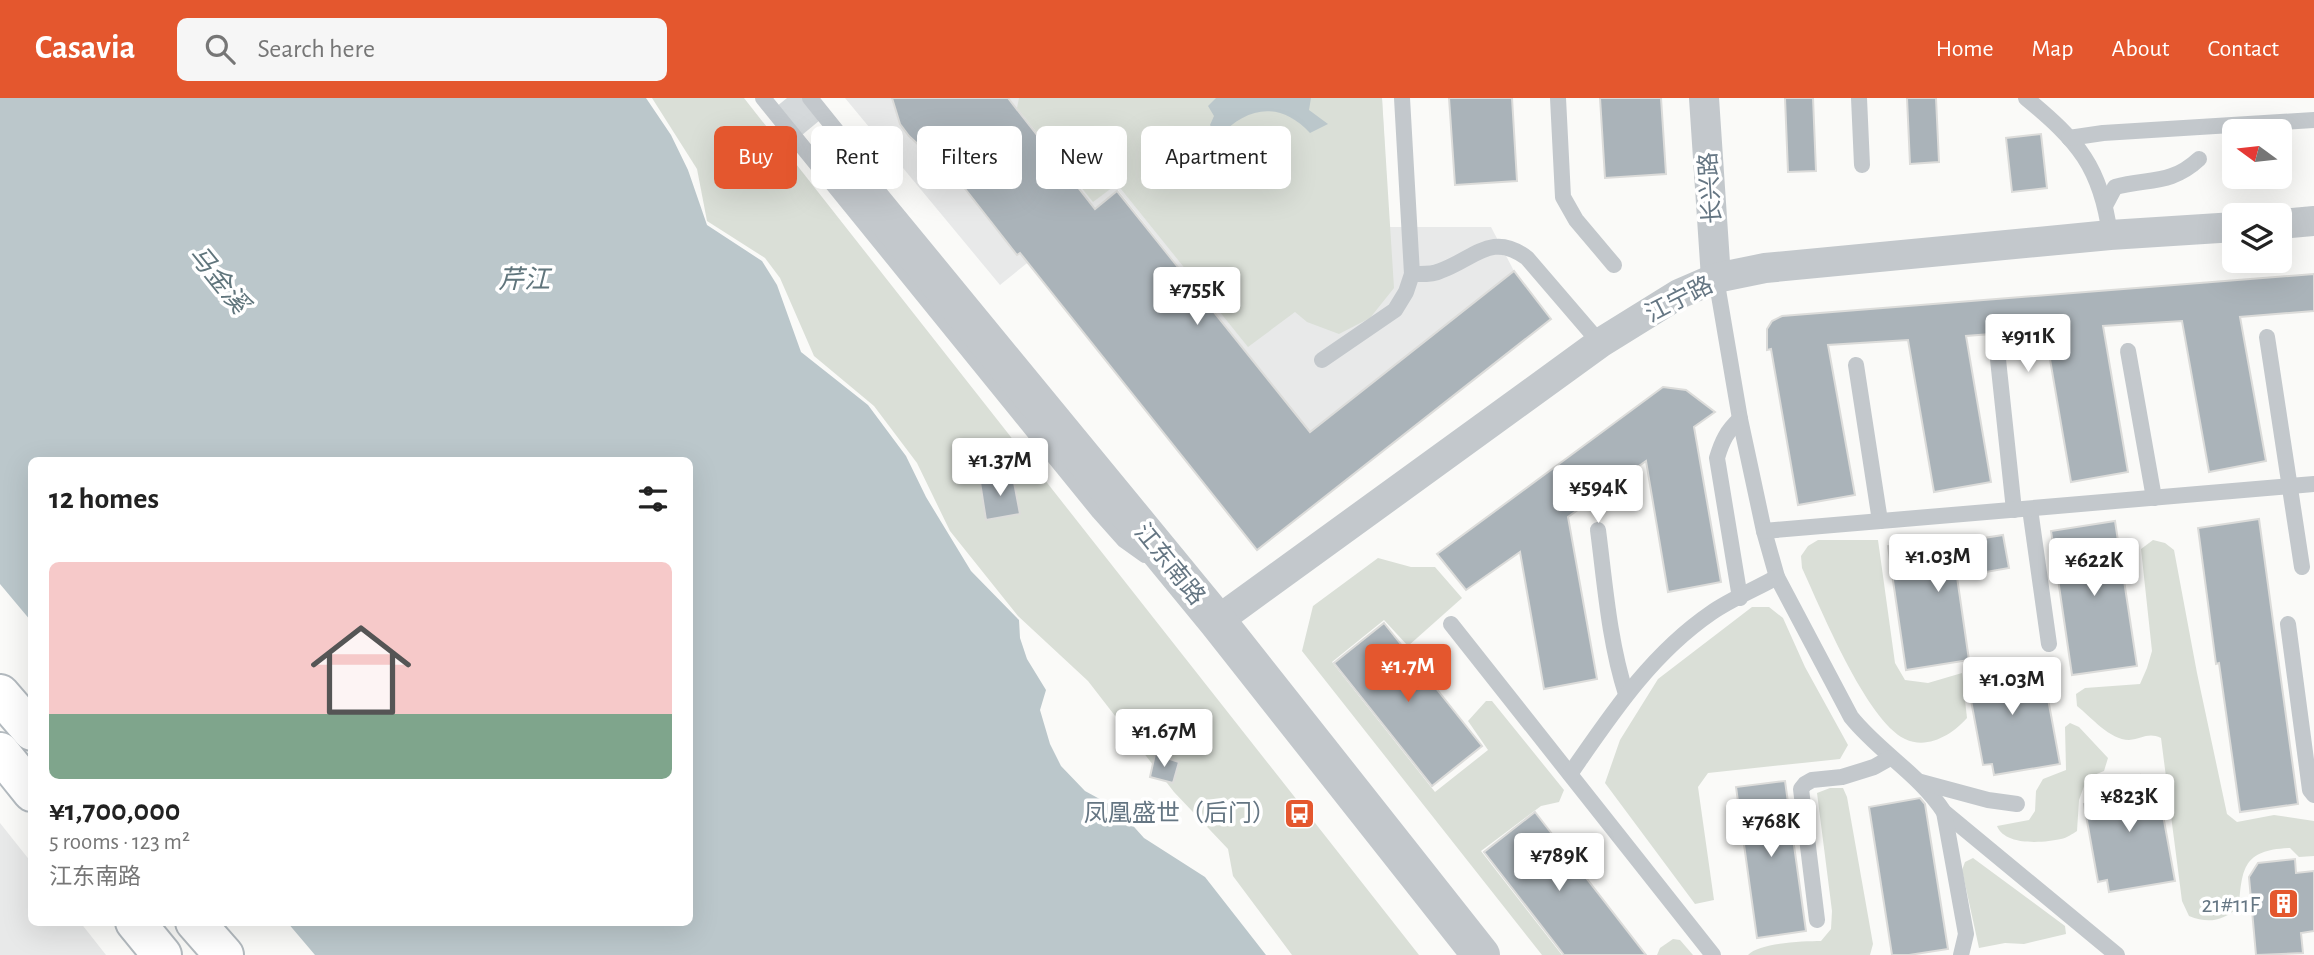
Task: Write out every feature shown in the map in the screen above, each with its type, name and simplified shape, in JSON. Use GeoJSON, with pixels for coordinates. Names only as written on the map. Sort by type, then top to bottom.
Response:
{"type":"FeatureCollection","features":[{"type":"Feature","properties":{"kind":"main road"},"geometry":{"type":"LineString","coordinates":[[0,694],[28,726]]}},
{"type":"Feature","properties":{"kind":"main road"},"geometry":{"type":"LineString","coordinates":[[0,752],[28,787]]}},
{"type":"Feature","properties":{"kind":"main road"},"geometry":{"type":"LineString","coordinates":[[138,926],[162,955]]}},
{"type":"Feature","properties":{"kind":"main road"},"geometry":{"type":"LineString","coordinates":[[199,926],[224,955]]}},
{"type":"Feature","properties":{"kind":"street","name":"长兴路"},"geometry":{"type":"LineString","coordinates":[[1704,98],[1716,278]]}},
{"type":"Feature","properties":{"kind":"street","name":"江东南路"},"geometry":{"type":"LineString","coordinates":[[873,189],[1481,955]]}},
{"type":"Feature","properties":{"kind":"street"},"geometry":{"type":"LineString","coordinates":[[2292,222],[2314,221]]}},
{"type":"Feature","properties":{"kind":"street","name":"江宁路"},"geometry":{"type":"LineString","coordinates":[[1217,621],[1600,343],[1679,294],[1716,278],[1765,268],[2110,235],[2222,228]]}},
{"type":"Feature","properties":{"kind":"lane"},"geometry":{"type":"LineString","coordinates":[[763,98],[1099,512],[1124,540],[1190,587]]}},
{"type":"Feature","properties":{"kind":"lane"},"geometry":{"type":"LineString","coordinates":[[810,98],[829,126]]}},
{"type":"Feature","properties":{"kind":"lane"},"geometry":{"type":"LineString","coordinates":[[1322,360],[1395,310],[1412,274],[1402,98]]}},
{"type":"Feature","properties":{"kind":"lane"},"geometry":{"type":"LineString","coordinates":[[1558,98],[1563,197],[1576,220],[1614,265]]}},
{"type":"Feature","properties":{"kind":"lane"},"geometry":{"type":"LineString","coordinates":[[1859,98],[1862,165]]}},
{"type":"Feature","properties":{"kind":"lane"},"geometry":{"type":"LineString","coordinates":[[2026,98],[2053,120],[2080,149],[2096,176],[2106,204],[2110,235]]}},
{"type":"Feature","properties":{"kind":"lane"},"geometry":{"type":"LineString","coordinates":[[2069,138],[2103,133],[2314,120]]}},
{"type":"Feature","properties":{"kind":"lane"},"geometry":{"type":"LineString","coordinates":[[2106,204],[2115,187],[2137,181],[2166,180],[2186,171],[2199,159]]}},
{"type":"Feature","properties":{"kind":"lane"},"geometry":{"type":"LineString","coordinates":[[1412,274],[1438,273],[1490,247],[1504,246],[1527,258],[1600,343]]}},
{"type":"Feature","properties":{"kind":"lane"},"geometry":{"type":"LineString","coordinates":[[930,247],[1105,461],[1190,587]]}},
{"type":"Feature","properties":{"kind":"lane"},"geometry":{"type":"LineString","coordinates":[[1716,278],[1763,531],[1777,577],[1851,717],[1867,737],[1921,782],[1944,812],[2117,955]]}},
{"type":"Feature","properties":{"kind":"lane"},"geometry":{"type":"LineString","coordinates":[[2267,337],[2302,567]]}},
{"type":"Feature","properties":{"kind":"lane"},"geometry":{"type":"LineString","coordinates":[[1997,350],[2022,510],[2049,644]]}},
{"type":"Feature","properties":{"kind":"lane"},"geometry":{"type":"LineString","coordinates":[[2128,351],[2154,498]]}},
{"type":"Feature","properties":{"kind":"lane"},"geometry":{"type":"LineString","coordinates":[[1856,365],[1880,521]]}},
{"type":"Feature","properties":{"kind":"lane"},"geometry":{"type":"LineString","coordinates":[[1740,598],[1717,458],[1728,431],[1741,419]]}},
{"type":"Feature","properties":{"kind":"lane"},"geometry":{"type":"LineString","coordinates":[[1763,531],[2314,484]]}},
{"type":"Feature","properties":{"kind":"lane"},"geometry":{"type":"LineString","coordinates":[[1598,530],[1612,635],[1626,694]]}},
{"type":"Feature","properties":{"kind":"lane"},"geometry":{"type":"LineString","coordinates":[[1570,774],[1626,694],[1674,643],[1712,612],[1777,577]]}},
{"type":"Feature","properties":{"kind":"lane"},"geometry":{"type":"LineString","coordinates":[[1451,624],[1713,955]]}},
{"type":"Feature","properties":{"kind":"lane"},"geometry":{"type":"LineString","coordinates":[[2288,624],[2310,790],[2314,795]]}},
{"type":"Feature","properties":{"kind":"lane"},"geometry":{"type":"LineString","coordinates":[[1817,920],[1801,789],[1812,780],[1842,777],[1874,767],[1890,758]]}},
{"type":"Feature","properties":{"kind":"lane"},"geometry":{"type":"LineString","coordinates":[[1921,782],[1988,800],[2017,804]]}},
{"type":"Feature","properties":{"kind":"lane"},"geometry":{"type":"LineString","coordinates":[[1944,812],[1966,934],[1961,955]]}},
{"type":"Feature","properties":{"kind":"lane"},"geometry":{"type":"LineString","coordinates":[[2093,937],[2096,955]]}},
{"type":"Feature","properties":{"kind":"shaded area"},"geometry":{"type":"Polygon","coordinates":[[[652,98],[744,98],[766,126],[714,126],[714,189],[797,189],[797,165],[811,183],[811,189],[816,189],[1419,955],[1292,955],[1233,876],[1228,849],[1174,792],[1088,681],[1018,616],[950,531],[917,463],[874,406],[814,356],[780,278],[765,258],[707,221],[697,169],[652,98]]]}},
{"type":"Feature","properties":{"kind":"shaded area"},"geometry":{"type":"Polygon","coordinates":[[[845,98],[1382,98],[1389,227],[1491,227],[1514,271],[1310,432],[1118,190],[1000,285],[920,189],[1022,189],[1022,126],[917,126],[917,185],[903,168],[903,126],[868,126],[845,98]]]}},
{"type":"Feature","properties":{"kind":"shaded area"},"geometry":{"type":"Polygon","coordinates":[[[1019,98],[1382,98],[1394,288],[1370,318],[1339,334],[1307,322],[1295,312],[1248,347],[1121,189],[1127,189],[1127,126],[1036,126],[1036,132],[1017,108],[1019,98]]]}},
{"type":"Feature","properties":{"kind":"shaded area"},"geometry":{"type":"Polygon","coordinates":[[[1082,189],[1110,189],[1093,202],[1082,189]]]}},
{"type":"Feature","properties":{"kind":"shaded area"},"geometry":{"type":"Polygon","coordinates":[[[1818,540],[1878,540],[1895,663],[1905,680],[1928,683],[1962,673],[1967,718],[1955,730],[1939,739],[1914,742],[1890,728],[1875,710],[1846,662],[1802,568],[1801,556],[1808,546],[1818,540]]]}},
{"type":"Feature","properties":{"kind":"shaded area"},"geometry":{"type":"Polygon","coordinates":[[[2153,540],[2165,543],[2174,550],[2227,814],[2237,822],[2274,815],[2314,821],[2314,856],[2299,857],[2290,848],[2263,852],[2254,857],[2244,871],[2239,907],[2215,920],[2189,916],[2182,901],[2161,738],[2149,736],[2122,739],[2101,727],[2077,706],[2076,694],[2085,688],[2140,684],[2152,651],[2141,549],[2153,540]]]}},
{"type":"Feature","properties":{"kind":"shaded area"},"geometry":{"type":"Polygon","coordinates":[[[1378,558],[1411,567],[1435,567],[1462,598],[1408,646],[1384,620],[1332,662],[1435,792],[1488,750],[1468,721],[1486,701],[1492,701],[1564,790],[1559,802],[1541,806],[1481,851],[1562,955],[1542,955],[1302,651],[1313,606],[1378,558]]]}},
{"type":"Feature","properties":{"kind":"shaded area"},"geometry":{"type":"Polygon","coordinates":[[[1752,607],[1769,607],[1783,618],[1805,667],[1848,745],[1840,759],[1708,773],[1698,787],[1714,900],[1695,904],[1605,783],[1620,740],[1658,679],[1752,607]]]}},
{"type":"Feature","properties":{"kind":"shaded area"},"geometry":{"type":"Polygon","coordinates":[[[2070,723],[2079,727],[2108,758],[2104,771],[2087,778],[2079,800],[2077,831],[2063,838],[2045,841],[2025,842],[2008,837],[1997,826],[2029,820],[2035,811],[2036,791],[2043,779],[2066,770],[2065,727],[2070,723]]]}},
{"type":"Feature","properties":{"kind":"shaded area"},"geometry":{"type":"Polygon","coordinates":[[[1830,788],[1843,788],[1847,797],[1873,944],[1870,955],[1748,955],[1771,945],[1821,941],[1831,929],[1832,911],[1817,793],[1830,788]]]}},
{"type":"Feature","properties":{"kind":"shaded area"},"geometry":{"type":"Polygon","coordinates":[[[0,823],[28,858],[28,926],[83,926],[106,955],[0,955],[0,823]]]}},
{"type":"Feature","properties":{"kind":"shaded area"},"geometry":{"type":"Polygon","coordinates":[[[1973,858],[2065,926],[2066,934],[2024,944],[2005,943],[1979,948],[1962,870],[1965,862],[1973,858]]]}},
{"type":"Feature","properties":{"kind":"shaded area"},"geometry":{"type":"Polygon","coordinates":[[[1673,939],[1680,940],[1693,955],[1657,955],[1660,948],[1673,939]]]}},
{"type":"Feature","properties":{"kind":"water","name":"芹江"},"geometry":{"type":"Polygon","coordinates":[[[0,98],[646,98],[671,135],[688,170],[707,225],[762,261],[777,285],[801,352],[868,405],[906,456],[926,497],[971,571],[1019,620],[1020,638],[1027,659],[1046,690],[1040,710],[1050,744],[1061,766],[1085,791],[1118,809],[1144,838],[1205,877],[1266,955],[315,955],[290,926],[693,926],[693,457],[28,457],[28,617],[0,584],[0,98]]]}},
{"type":"Feature","properties":{"kind":"water"},"geometry":{"type":"Polygon","coordinates":[[[1216,98],[1311,98],[1309,110],[1328,124],[1310,133],[1287,116],[1264,111],[1241,119],[1231,126],[1211,126],[1214,116],[1208,106],[1216,98]]]}},
{"type":"Feature","properties":{"kind":"building"},"geometry":{"type":"Polygon","coordinates":[[[892,98],[1008,98],[1036,134],[1036,189],[1079,189],[1095,209],[1117,191],[1310,432],[1514,271],[1551,319],[1257,550],[1020,253],[1017,255],[965,189],[1022,189],[1022,126],[917,126],[917,143],[900,124],[892,98]]]}},
{"type":"Feature","properties":{"kind":"building"},"geometry":{"type":"Polygon","coordinates":[[[1449,98],[1512,98],[1517,181],[1455,185],[1449,98]]]}},
{"type":"Feature","properties":{"kind":"building"},"geometry":{"type":"Polygon","coordinates":[[[1600,98],[1661,98],[1666,174],[1605,178],[1600,98]]]}},
{"type":"Feature","properties":{"kind":"building"},"geometry":{"type":"Polygon","coordinates":[[[1785,98],[1813,98],[1816,171],[1788,172],[1785,98]]]}},
{"type":"Feature","properties":{"kind":"building"},"geometry":{"type":"Polygon","coordinates":[[[1907,98],[1936,98],[1939,162],[1910,164],[1907,98]]]}},
{"type":"Feature","properties":{"kind":"building"},"geometry":{"type":"Polygon","coordinates":[[[2041,134],[2047,188],[2012,192],[2006,138],[2041,134]]]}},
{"type":"Feature","properties":{"kind":"building"},"geometry":{"type":"Polygon","coordinates":[[[2314,274],[2314,311],[2240,317],[2266,461],[2209,472],[2182,321],[2103,326],[2128,472],[2071,482],[2045,330],[1966,336],[1991,482],[1934,492],[1908,340],[1828,345],[1855,495],[1798,505],[1771,349],[1767,350],[1767,329],[1772,321],[1782,316],[2314,274]]]}},
{"type":"Feature","properties":{"kind":"building"},"geometry":{"type":"Polygon","coordinates":[[[1663,387],[1686,390],[1715,412],[1694,427],[1721,582],[1668,592],[1646,461],[1568,517],[1597,679],[1544,689],[1520,552],[1466,590],[1437,554],[1663,387]]]}},
{"type":"Feature","properties":{"kind":"building"},"geometry":{"type":"Polygon","coordinates":[[[1013,477],[1020,514],[986,520],[980,482],[1013,477]]]}},
{"type":"Feature","properties":{"kind":"building"},"geometry":{"type":"Polygon","coordinates":[[[2259,519],[2298,804],[2240,812],[2198,528],[2259,519]]]}},
{"type":"Feature","properties":{"kind":"building"},"geometry":{"type":"Polygon","coordinates":[[[2115,521],[2137,666],[2072,675],[2051,531],[2115,521]]]}},
{"type":"Feature","properties":{"kind":"building"},"geometry":{"type":"Polygon","coordinates":[[[2003,535],[2009,568],[1957,577],[1969,660],[1906,670],[1888,546],[1951,536],[1952,543],[2003,535]]]}},
{"type":"Feature","properties":{"kind":"building"},"geometry":{"type":"Polygon","coordinates":[[[1384,623],[1482,746],[1432,786],[1334,663],[1384,623]]]}},
{"type":"Feature","properties":{"kind":"building"},"geometry":{"type":"Polygon","coordinates":[[[2025,659],[2026,669],[2042,666],[2060,764],[1994,775],[1992,764],[1983,765],[1965,668],[2025,659]]]}},
{"type":"Feature","properties":{"kind":"building"},"geometry":{"type":"Polygon","coordinates":[[[1155,754],[1179,762],[1173,783],[1150,777],[1155,754]]]}},
{"type":"Feature","properties":{"kind":"building"},"geometry":{"type":"Polygon","coordinates":[[[2140,775],[2141,785],[2157,782],[2175,881],[2109,892],[2107,880],[2098,882],[2084,804],[2093,802],[2090,783],[2140,775]]]}},
{"type":"Feature","properties":{"kind":"building"},"geometry":{"type":"Polygon","coordinates":[[[1785,781],[1806,931],[1757,938],[1736,787],[1785,781]]]}},
{"type":"Feature","properties":{"kind":"building"},"geometry":{"type":"Polygon","coordinates":[[[1920,798],[1925,804],[1948,949],[1892,955],[1869,807],[1920,798]]]}},
{"type":"Feature","properties":{"kind":"building"},"geometry":{"type":"Polygon","coordinates":[[[1535,812],[1646,955],[1564,955],[1484,852],[1535,812]]]}},
{"type":"Feature","properties":{"kind":"building","name":"21#11F"},"geometry":{"type":"Polygon","coordinates":[[[2295,859],[2296,873],[2314,871],[2314,931],[2301,933],[2303,953],[2256,955],[2249,877],[2258,863],[2295,859]]]}},
{"type":"Feature","properties":{"kind":"tunnel"},"geometry":{"type":"LineString","coordinates":[[787,98],[811,127]]}},
{"type":"Feature","properties":{"kind":"place","name":"凤凰盛世（后门）"},"geometry":{"type":"Point","coordinates":[1299,813]}},
{"type":"Feature","properties":{"kind":"place","name":"21#11F"},"geometry":{"type":"Point","coordinates":[2283,904]}},
{"type":"Feature","properties":{"kind":"water label","name":"马金溪"},"geometry":{"type":"Point","coordinates":[219,279]}}]}
